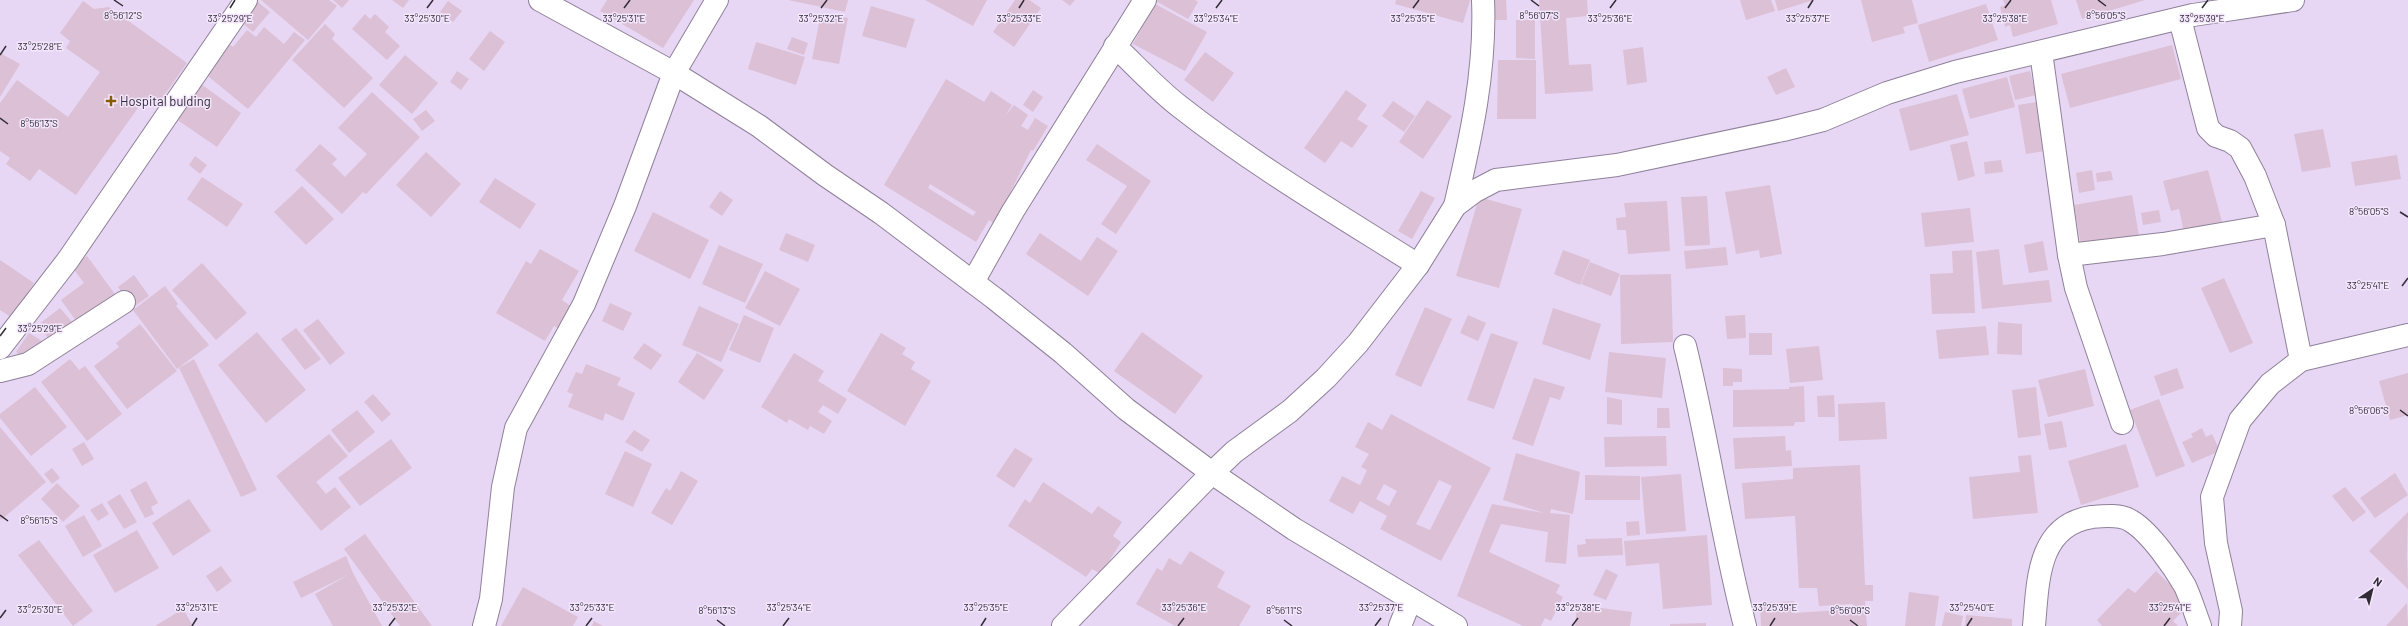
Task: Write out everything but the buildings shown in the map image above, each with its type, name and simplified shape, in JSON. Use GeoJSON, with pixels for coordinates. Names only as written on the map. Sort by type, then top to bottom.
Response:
{"type":"FeatureCollection","features":[{"type":"Feature","properties":{"kind":"street"},"geometry":{"type":"LineString","coordinates":[[0,348],[72,254],[246,0]]}},
{"type":"Feature","properties":{"kind":"street"},"geometry":{"type":"LineString","coordinates":[[540,0],[674,73],[759,126],[825,175],[881,213],[973,282],[1063,353],[1126,409],[1212,473],[1294,529],[1410,600],[1456,626]]}},
{"type":"Feature","properties":{"kind":"street"},"geometry":{"type":"LineString","coordinates":[[484,626],[491,599],[503,487],[516,428],[584,304],[606,256],[674,73],[717,0]]}},
{"type":"Feature","properties":{"kind":"street"},"geometry":{"type":"LineString","coordinates":[[973,282],[1012,211],[1145,0]]}},
{"type":"Feature","properties":{"kind":"street"},"geometry":{"type":"LineString","coordinates":[[1063,626],[1234,452],[1290,411],[1326,378],[1358,342],[1418,265],[1455,206],[1476,115],[1484,35],[1483,0]]}},
{"type":"Feature","properties":{"kind":"street"},"geometry":{"type":"LineString","coordinates":[[1455,206],[1475,191],[1496,180],[1617,165],[1783,130],[1823,120],[1887,93],[1940,77],[2041,52],[2187,11],[2294,0]]}},
{"type":"Feature","properties":{"kind":"street"},"geometry":{"type":"LineString","coordinates":[[2187,11],[2208,128],[2216,136],[2230,141],[2240,148],[2255,176],[2274,225],[2300,360]]}},
{"type":"Feature","properties":{"kind":"street"},"geometry":{"type":"LineString","coordinates":[[1115,46],[1178,106],[1253,160],[1338,217],[1418,265]]}},
{"type":"Feature","properties":{"kind":"street"},"geometry":{"type":"LineString","coordinates":[[2041,52],[2069,255],[2083,313],[2101,357],[2122,423]]}},
{"type":"Feature","properties":{"kind":"street"},"geometry":{"type":"LineString","coordinates":[[2069,255],[2163,244],[2274,225]]}},
{"type":"Feature","properties":{"kind":"street"},"geometry":{"type":"LineString","coordinates":[[0,371],[28,364],[124,302]]}},
{"type":"Feature","properties":{"kind":"street"},"geometry":{"type":"LineString","coordinates":[[2230,626],[2231,611],[2216,543],[2212,497],[2240,420],[2270,384],[2300,360],[2408,335]]}},
{"type":"Feature","properties":{"kind":"street"},"geometry":{"type":"LineString","coordinates":[[1685,346],[1702,414],[1729,566],[1745,626]]}},
{"type":"Feature","properties":{"kind":"street"},"geometry":{"type":"LineString","coordinates":[[2034,626],[2041,565],[2054,538],[2063,527],[2078,519],[2106,516],[2131,520],[2151,539],[2185,587],[2200,626]]}},
{"type":"Feature","properties":{"kind":"street"},"geometry":{"type":"LineString","coordinates":[[1400,626],[1410,600]]}},
{"type":"Feature","properties":{"kind":"place","name":"Hospital bulding"},"geometry":{"type":"Point","coordinates":[111,101]}}]}
